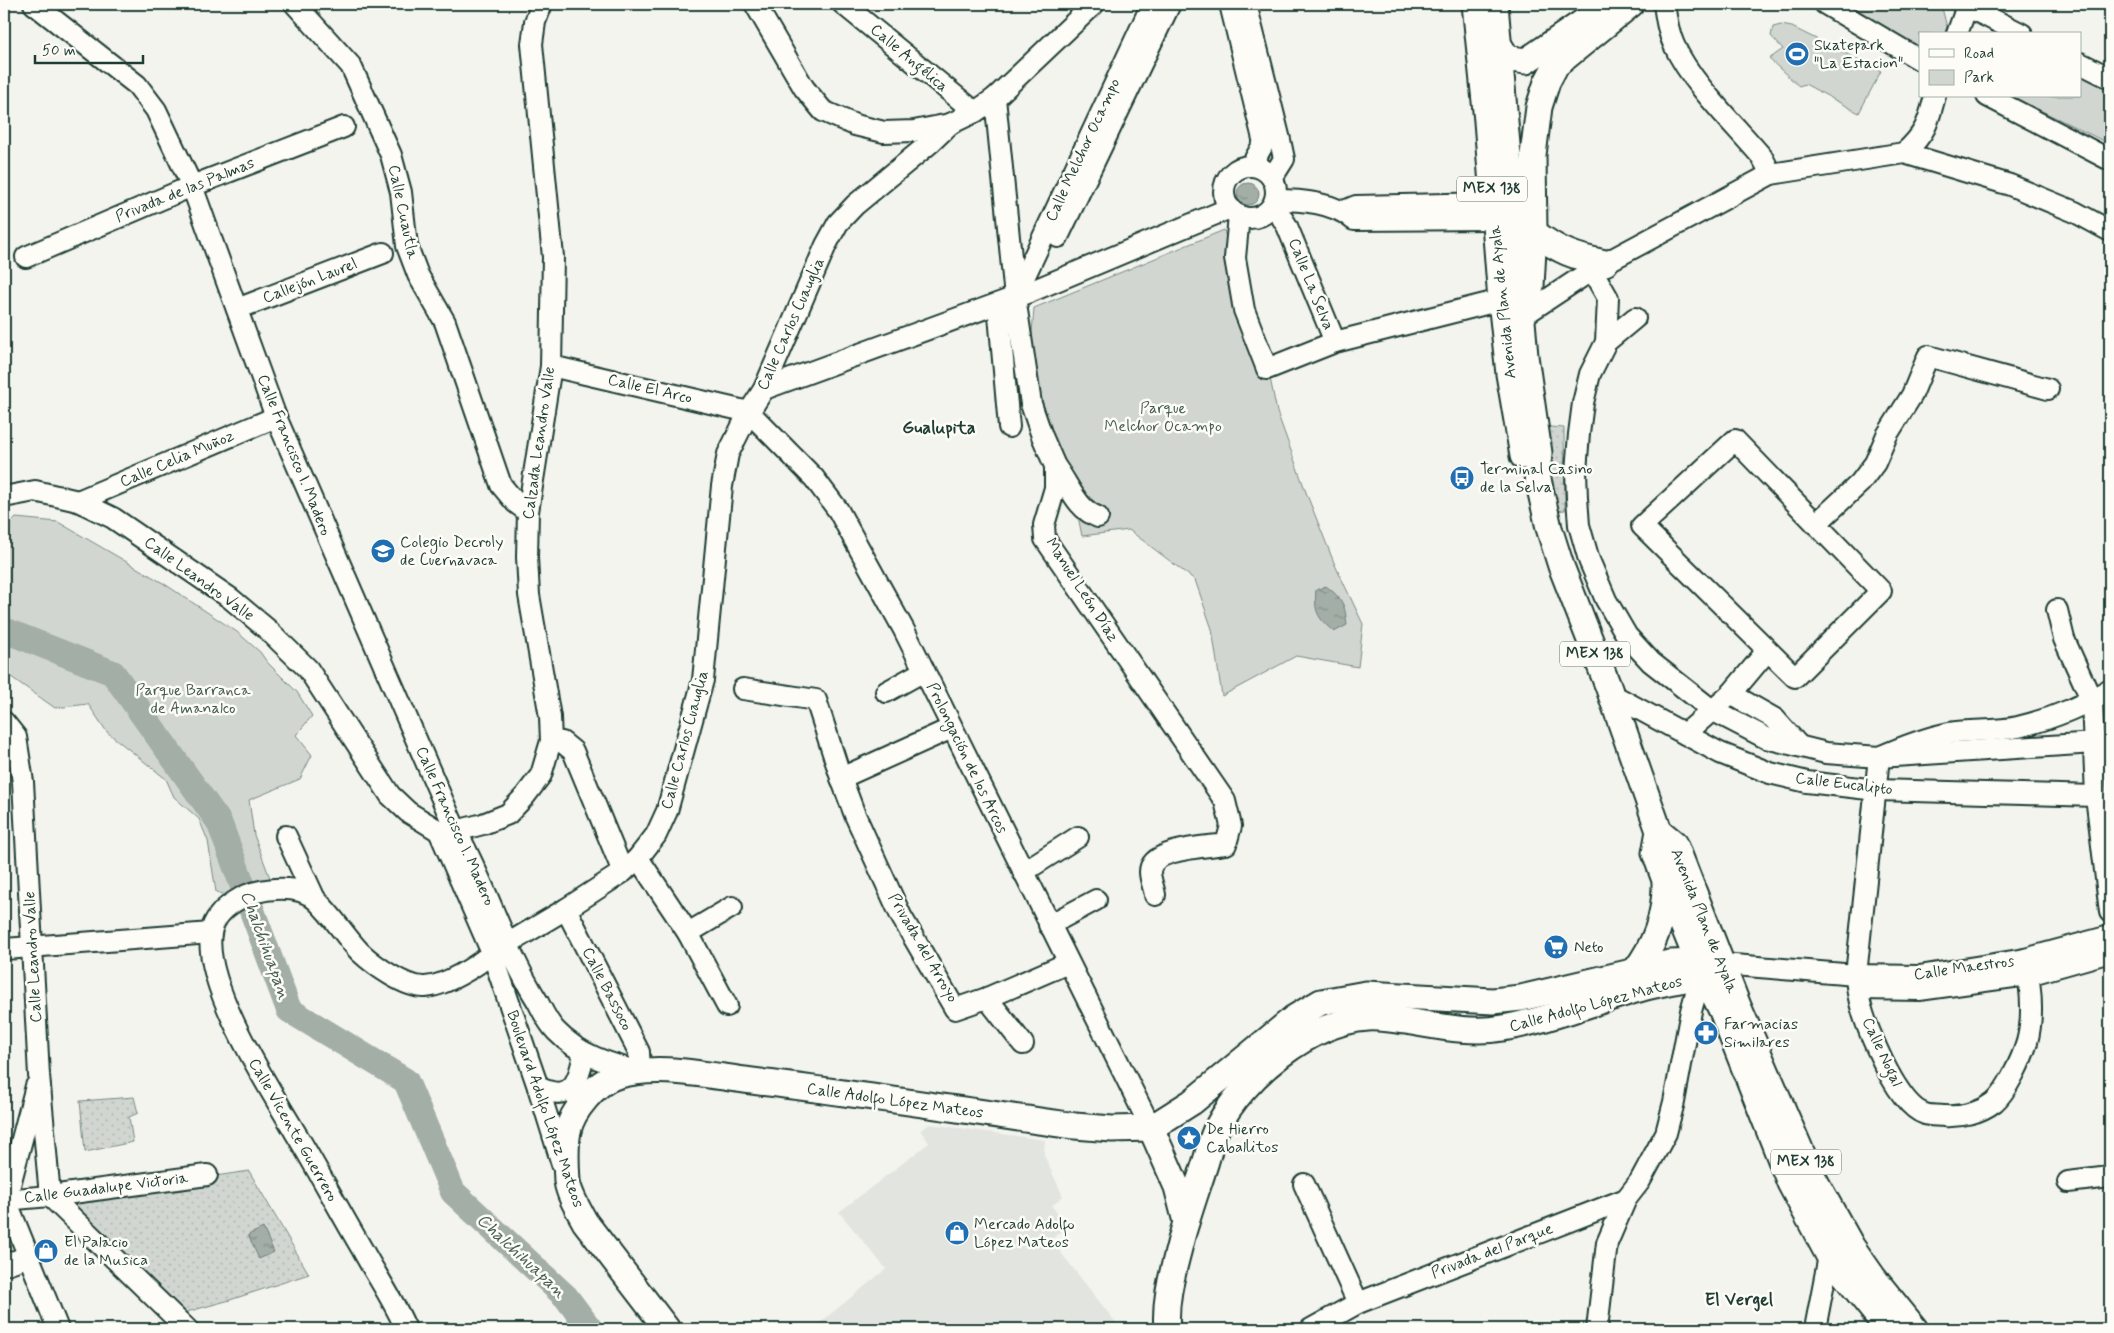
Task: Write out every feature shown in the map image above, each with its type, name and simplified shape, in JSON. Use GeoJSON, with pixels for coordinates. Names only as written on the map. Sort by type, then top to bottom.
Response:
{"type":"FeatureCollection","features":[{"type":"Feature","properties":{"kind":"main road","name":"Avenida Plan de Ayala"},"geometry":{"type":"LineString","coordinates":[[1476,4],[1499,206],[1525,356],[1539,453],[1537,475],[1549,528],[1561,566],[1611,694],[1658,831],[1655,853],[1666,883],[1713,970],[1809,1170],[1852,1247],[1873,1277],[1915,1329]]}},
{"type":"Feature","properties":{"kind":"main road","name":"Avenida Plan de Ayala"},"geometry":{"type":"LineString","coordinates":[[1495,4],[1505,120],[1499,206],[1501,300],[1509,374],[1522,454],[1537,475]]}},
{"type":"Feature","properties":{"kind":"main road"},"geometry":{"type":"LineString","coordinates":[[1499,45],[1506,56],[1526,61],[1589,18],[1598,4]]}},
{"type":"Feature","properties":{"kind":"main road"},"geometry":{"type":"LineString","coordinates":[[1525,356],[1530,311],[1534,232],[1533,157],[1539,107],[1547,82],[1556,65],[1631,4]]}},
{"type":"Feature","properties":{"kind":"main road"},"geometry":{"type":"LineString","coordinates":[[1505,120],[1533,157]]}},
{"type":"Feature","properties":{"kind":"main road"},"geometry":{"type":"LineString","coordinates":[[1499,206],[1533,157]]}},
{"type":"Feature","properties":{"kind":"main road"},"geometry":{"type":"LineString","coordinates":[[1534,232],[1556,249],[1599,266]]}},
{"type":"Feature","properties":{"kind":"main road","name":"Avenida Plan de Ayala"},"geometry":{"type":"LineString","coordinates":[[1658,831],[1676,844],[1713,970],[1722,1011],[1790,1183],[1830,1256],[1888,1329]]}},
{"type":"Feature","properties":{"kind":"main road"},"geometry":{"type":"LineString","coordinates":[[1635,970],[1648,952],[1658,930],[1665,899],[1666,883]]}},
{"type":"Feature","properties":{"kind":"main road","name":"Calle Adolfo López Mateos"},"geometry":{"type":"LineString","coordinates":[[568,1182],[568,1130],[586,1097],[614,1076],[665,1071],[805,1088],[1075,1126],[1112,1129],[1151,1128],[1192,1102],[1294,1018],[1322,1002],[1366,994],[1493,1001],[1521,998],[1670,963],[1713,970]]}},
{"type":"Feature","properties":{"kind":"main road","name":"Calle Adolfo López Mateos"},"geometry":{"type":"LineString","coordinates":[[1167,1329],[1166,1318],[1171,1282],[1186,1222],[1217,1128],[1246,1086],[1270,1063],[1330,1026],[1368,1018],[1393,1019],[1453,1028],[1491,1031],[1528,1024],[1656,984],[1713,970]]}},
{"type":"Feature","properties":{"kind":"main road","name":"Calle Adolfo López Mateos"},"geometry":{"type":"LineString","coordinates":[[1151,1128],[1177,1187],[1186,1222]]}},
{"type":"Feature","properties":{"kind":"main road","name":"Boulevard Adolfo López Mateos"},"geometry":{"type":"LineString","coordinates":[[568,1182],[575,1204],[585,1222],[667,1329]]}},
{"type":"Feature","properties":{"kind":"street","name":"Calle Francisco I. Madero"},"geometry":{"type":"LineString","coordinates":[[34,4],[137,85],[156,110],[192,186],[276,418],[447,831],[468,853],[499,949]]}},
{"type":"Feature","properties":{"kind":"street","name":"Calle Cuautla"},"geometry":{"type":"LineString","coordinates":[[295,4],[351,66],[375,117],[391,155],[401,192],[407,246],[418,275],[445,322],[501,485],[516,503],[528,512]]}},
{"type":"Feature","properties":{"kind":"street","name":"Calzada Leandro Valle"},"geometry":{"type":"LineString","coordinates":[[447,831],[483,824],[508,814],[526,796],[541,775],[551,741],[550,717],[529,596],[527,557],[528,512],[551,366],[553,257],[532,44],[535,22],[542,4]]}},
{"type":"Feature","properties":{"kind":"street"},"geometry":{"type":"LineString","coordinates":[[755,4],[804,88],[823,110],[855,125],[884,132],[914,131],[950,124],[974,112],[995,98],[1094,4]]}},
{"type":"Feature","properties":{"kind":"street","name":"Calle Angélica"},"geometry":{"type":"LineString","coordinates":[[843,4],[974,112]]}},
{"type":"Feature","properties":{"kind":"street","name":"Calle Melchor Ocampo"},"geometry":{"type":"LineString","coordinates":[[1015,297],[1152,4]]}},
{"type":"Feature","properties":{"kind":"street","name":"Calle Melchor Ocampo"},"geometry":{"type":"LineString","coordinates":[[1015,297],[1170,4]]}},
{"type":"Feature","properties":{"kind":"street"},"geometry":{"type":"LineString","coordinates":[[1230,4],[1264,143],[1252,166]]}},
{"type":"Feature","properties":{"kind":"street"},"geometry":{"type":"LineString","coordinates":[[1246,4],[1284,159],[1272,178]]}},
{"type":"Feature","properties":{"kind":"street"},"geometry":{"type":"LineString","coordinates":[[1664,4],[1666,23],[1674,45],[1689,72],[1762,157],[1770,174]]}},
{"type":"Feature","properties":{"kind":"street"},"geometry":{"type":"LineString","coordinates":[[1824,4],[1919,59]]}},
{"type":"Feature","properties":{"kind":"street"},"geometry":{"type":"LineString","coordinates":[[1957,32],[1964,5],[2018,32]]}},
{"type":"Feature","properties":{"kind":"street"},"geometry":{"type":"LineString","coordinates":[[2082,64],[2110,78]]}},
{"type":"Feature","properties":{"kind":"street"},"geometry":{"type":"LineString","coordinates":[[995,98],[1015,297],[1009,427]]}},
{"type":"Feature","properties":{"kind":"street"},"geometry":{"type":"LineString","coordinates":[[1904,153],[1916,142],[1926,127],[1934,98]]}},
{"type":"Feature","properties":{"kind":"street"},"geometry":{"type":"LineString","coordinates":[[1991,98],[2110,160]]}},
{"type":"Feature","properties":{"kind":"street","name":"Calle Carlos Cuauglia"},"geometry":{"type":"LineString","coordinates":[[286,836],[307,896],[376,966],[406,982],[423,987],[438,985],[482,961],[623,872],[638,858],[656,835],[667,812],[704,680],[722,486],[728,454],[749,412],[764,389],[826,245],[838,223],[856,205],[950,124]]}},
{"type":"Feature","properties":{"kind":"street","name":"Privada de las Palmas"},"geometry":{"type":"LineString","coordinates":[[26,257],[192,186],[344,127]]}},
{"type":"Feature","properties":{"kind":"street"},"geometry":{"type":"LineString","coordinates":[[1530,311],[1599,266],[1770,174],[1904,153],[2010,185],[2075,212],[2110,231]]}},
{"type":"Feature","properties":{"kind":"street"},"geometry":{"type":"LineString","coordinates":[[1255,210],[1224,193],[1229,176],[1235,171],[1252,166],[1260,168],[1272,178],[1276,190],[1255,210],[1235,258],[1244,310],[1267,369],[1335,342],[1501,300]]}},
{"type":"Feature","properties":{"kind":"street"},"geometry":{"type":"LineString","coordinates":[[764,389],[1255,210],[1301,200],[1344,211],[1356,206],[1499,206]]}},
{"type":"Feature","properties":{"kind":"street","name":"Calle La Selva"},"geometry":{"type":"LineString","coordinates":[[1255,210],[1279,213],[1287,226],[1335,342]]}},
{"type":"Feature","properties":{"kind":"street","name":"Callejón Laurel"},"geometry":{"type":"LineString","coordinates":[[237,309],[383,253]]}},
{"type":"Feature","properties":{"kind":"street"},"geometry":{"type":"LineString","coordinates":[[1599,266],[1608,298],[1606,342]]}},
{"type":"Feature","properties":{"kind":"street","name":"Manuel León Díaz"},"geometry":{"type":"LineString","coordinates":[[1015,297],[1031,404],[1055,466],[1055,488],[1044,524],[1046,539],[1225,801],[1231,826],[1226,844],[1166,853],[1154,860],[1150,872],[1156,895]]}},
{"type":"Feature","properties":{"kind":"street"},"geometry":{"type":"LineString","coordinates":[[1635,318],[1606,342],[1590,374],[1583,403],[1576,471],[1579,526],[1589,560],[1606,600],[1627,636],[1651,662],[1712,710],[1766,738],[1826,753],[1879,757],[2102,743]]}},
{"type":"Feature","properties":{"kind":"street"},"geometry":{"type":"LineString","coordinates":[[1816,524],[1860,483],[1875,463],[1887,435],[1912,395],[1928,356],[2048,389]]}},
{"type":"Feature","properties":{"kind":"street","name":"Calle El Arco"},"geometry":{"type":"LineString","coordinates":[[551,366],[749,412]]}},
{"type":"Feature","properties":{"kind":"street","name":"Prolongación de los Arcos"},"geometry":{"type":"LineString","coordinates":[[749,412],[814,478],[838,510],[904,630],[1151,1128]]}},
{"type":"Feature","properties":{"kind":"street","name":"Calle Celia Muñoz"},"geometry":{"type":"LineString","coordinates":[[78,500],[276,418]]}},
{"type":"Feature","properties":{"kind":"street"},"geometry":{"type":"LineString","coordinates":[[1735,440],[1881,590],[1795,677],[1767,651],[1642,526],[1735,440]]}},
{"type":"Feature","properties":{"kind":"street"},"geometry":{"type":"LineString","coordinates":[[1055,466],[1078,502],[1089,513],[1098,517]]}},
{"type":"Feature","properties":{"kind":"street","name":"Calle Leandro Valle"},"geometry":{"type":"LineString","coordinates":[[4,497],[35,491],[78,500],[114,518],[230,598],[267,629],[308,669],[390,795],[408,812],[447,831]]}},
{"type":"Feature","properties":{"kind":"street"},"geometry":{"type":"LineString","coordinates":[[2057,610],[2064,639],[2092,701],[2102,743],[2096,796],[2110,912]]}},
{"type":"Feature","properties":{"kind":"street"},"geometry":{"type":"LineString","coordinates":[[1685,734],[1731,694],[1767,651]]}},
{"type":"Feature","properties":{"kind":"street"},"geometry":{"type":"LineString","coordinates":[[886,692],[924,672]]}},
{"type":"Feature","properties":{"kind":"street","name":"Privada del Arroyo"},"geometry":{"type":"LineString","coordinates":[[742,689],[816,700],[855,815],[901,916],[955,1009],[987,998],[1068,963]]}},
{"type":"Feature","properties":{"kind":"street"},"geometry":{"type":"LineString","coordinates":[[1879,757],[1910,743],[1949,733],[2016,727],[2054,716],[2092,701],[2110,689]]}},
{"type":"Feature","properties":{"kind":"street","name":"Calle Eucalipto"},"geometry":{"type":"LineString","coordinates":[[1611,694],[1720,753],[1770,773],[1807,782],[1877,790],[2096,796]]}},
{"type":"Feature","properties":{"kind":"street"},"geometry":{"type":"LineString","coordinates":[[1731,694],[1775,719],[1799,746]]}},
{"type":"Feature","properties":{"kind":"street","name":"Calle Leandro Valle"},"geometry":{"type":"LineString","coordinates":[[4,722],[16,737],[23,782],[37,947],[39,1075],[50,1196]]}},
{"type":"Feature","properties":{"kind":"street"},"geometry":{"type":"LineString","coordinates":[[841,778],[952,728]]}},
{"type":"Feature","properties":{"kind":"street"},"geometry":{"type":"LineString","coordinates":[[551,741],[562,742],[573,751],[623,872]]}},
{"type":"Feature","properties":{"kind":"street","name":"Calle Nogal"},"geometry":{"type":"LineString","coordinates":[[1879,757],[1856,982],[1871,1035],[1889,1075],[1907,1100],[1924,1114],[1950,1116],[1970,1114],[1994,1102],[2012,1076],[2027,1043],[2031,1014],[2027,967]]}},
{"type":"Feature","properties":{"kind":"street"},"geometry":{"type":"LineString","coordinates":[[1023,872],[1078,837]]}},
{"type":"Feature","properties":{"kind":"street"},"geometry":{"type":"LineString","coordinates":[[638,858],[688,934],[727,1006]]}},
{"type":"Feature","properties":{"kind":"street"},"geometry":{"type":"LineString","coordinates":[[4,949],[37,947],[213,926],[235,900],[256,892],[286,889],[307,896]]}},
{"type":"Feature","properties":{"kind":"street"},"geometry":{"type":"LineString","coordinates":[[1049,925],[1096,900]]}},
{"type":"Feature","properties":{"kind":"street"},"geometry":{"type":"LineString","coordinates":[[688,934],[732,907]]}},
{"type":"Feature","properties":{"kind":"street","name":"Calle Bassoco"},"geometry":{"type":"LineString","coordinates":[[566,909],[639,1052],[640,1072]]}},
{"type":"Feature","properties":{"kind":"street","name":"Calle Vicente Guerrero"},"geometry":{"type":"LineString","coordinates":[[213,926],[212,956],[217,980],[247,1051],[305,1148],[406,1329]]}},
{"type":"Feature","properties":{"kind":"street","name":"Calle Maestros"},"geometry":{"type":"LineString","coordinates":[[2027,967],[2110,936]]}},
{"type":"Feature","properties":{"kind":"street","name":"Calle Adolfo López Mateos"},"geometry":{"type":"LineString","coordinates":[[499,949],[532,993],[555,1030],[584,1053],[610,1065],[640,1072]]}},
{"type":"Feature","properties":{"kind":"street","name":"Boulevard Adolfo López Mateos"},"geometry":{"type":"LineString","coordinates":[[499,949],[538,1087],[568,1182]]}},
{"type":"Feature","properties":{"kind":"street","name":"Calle Maestros"},"geometry":{"type":"LineString","coordinates":[[1713,970],[1856,982],[2027,967],[2110,952]]}},
{"type":"Feature","properties":{"kind":"street"},"geometry":{"type":"LineString","coordinates":[[1597,1329],[1607,1243],[1626,1199],[1644,1174],[1666,1133],[1696,993],[1713,970]]}},
{"type":"Feature","properties":{"kind":"street"},"geometry":{"type":"LineString","coordinates":[[987,998],[1023,1044]]}},
{"type":"Feature","properties":{"kind":"street"},"geometry":{"type":"LineString","coordinates":[[538,1087],[547,1092],[559,1093],[570,1089],[579,1080],[584,1053]]}},
{"type":"Feature","properties":{"kind":"street"},"geometry":{"type":"LineString","coordinates":[[39,1075],[4,1198],[58,1329]]}},
{"type":"Feature","properties":{"kind":"street","name":"Calle Guadalupe Victoria"},"geometry":{"type":"LineString","coordinates":[[4,1198],[50,1196],[207,1175]]}},
{"type":"Feature","properties":{"kind":"street"},"geometry":{"type":"LineString","coordinates":[[2068,1182],[2110,1177]]}},
{"type":"Feature","properties":{"kind":"street"},"geometry":{"type":"LineString","coordinates":[[1304,1184],[1358,1303]]}},
{"type":"Feature","properties":{"kind":"street"},"geometry":{"type":"LineString","coordinates":[[50,1196],[187,1329]]}},
{"type":"Feature","properties":{"kind":"street","name":"Privada del Parque"},"geometry":{"type":"LineString","coordinates":[[1311,1329],[1358,1303],[1626,1199]]}},
{"type":"Feature","properties":{"kind":"street"},"geometry":{"type":"LineString","coordinates":[[4,1265],[28,1256]]}},
{"type":"Feature","properties":{"kind":"street"},"geometry":{"type":"LineString","coordinates":[[1815,1329],[1830,1256]]}},
{"type":"Feature","properties":{"kind":"shaded area","name":"Mercado Adolfo López Mateos"},"geometry":{"type":"Polygon","coordinates":[[[930,1124],[1045,1140],[1044,1155],[1063,1196],[1052,1206],[1067,1226],[1051,1240],[1121,1329],[812,1329],[886,1269],[839,1212],[929,1143],[920,1130],[930,1124]]]}},
{"type":"Feature","properties":{"kind":"green space"},"geometry":{"type":"Polygon","coordinates":[[[1847,4],[1935,4],[1942,8],[1947,27],[1945,32],[1919,32],[1919,48],[1915,48],[1847,4]]]}},
{"type":"Feature","properties":{"kind":"green space"},"geometry":{"type":"Polygon","coordinates":[[[1781,25],[1792,27],[1881,71],[1859,113],[1805,84],[1799,86],[1769,59],[1783,49],[1771,36],[1773,27],[1781,25]]]}},
{"type":"Feature","properties":{"kind":"green space"},"geometry":{"type":"Polygon","coordinates":[[[2082,73],[2110,87],[2110,144],[2015,98],[2082,98],[2082,73]]]}},
{"type":"Feature","properties":{"kind":"green space","name":"Parque Melchor Ocampo"},"geometry":{"type":"Polygon","coordinates":[[[1224,230],[1234,270],[1269,373],[1277,412],[1335,565],[1363,624],[1358,667],[1296,656],[1222,696],[1212,629],[1195,580],[1129,530],[1082,536],[1072,487],[1036,395],[1031,345],[1034,308],[1224,230]]]}},
{"type":"Feature","properties":{"kind":"green space"},"geometry":{"type":"Polygon","coordinates":[[[1537,426],[1564,428],[1565,510],[1555,511],[1537,426]]]}},
{"type":"Feature","properties":{"kind":"green space","name":"Parque Barranca de Amanalco"},"geometry":{"type":"Polygon","coordinates":[[[16,518],[58,522],[163,583],[237,632],[260,652],[267,662],[297,692],[312,716],[296,735],[312,755],[300,779],[249,800],[254,835],[270,878],[226,895],[216,892],[208,841],[199,819],[174,797],[166,779],[107,732],[88,704],[55,708],[4,672],[4,529],[16,518]]]}},
{"type":"Feature","properties":{"kind":"green space"},"geometry":{"type":"Polygon","coordinates":[[[134,1097],[138,1113],[129,1117],[133,1142],[85,1152],[80,1101],[134,1097]]]}},
{"type":"Feature","properties":{"kind":"green space"},"geometry":{"type":"Polygon","coordinates":[[[249,1171],[309,1274],[183,1313],[74,1209],[81,1196],[249,1171]]]}},
{"type":"Feature","properties":{"kind":"water"},"geometry":{"type":"Polygon","coordinates":[[[1248,183],[1258,190],[1259,194],[1252,204],[1248,205],[1238,198],[1237,194],[1244,184],[1248,183]]]}},
{"type":"Feature","properties":{"kind":"water"},"geometry":{"type":"Polygon","coordinates":[[[1326,586],[1340,599],[1345,612],[1347,625],[1334,632],[1320,618],[1316,609],[1316,590],[1326,586]]]}},
{"type":"Feature","properties":{"kind":"water"},"geometry":{"type":"Polygon","coordinates":[[[263,1228],[274,1252],[259,1259],[248,1235],[263,1228]]]}},
{"type":"Feature","properties":{"kind":"waterway","name":"Chalchihuapan"},"geometry":{"type":"LineString","coordinates":[[4,630],[113,673],[219,822],[289,1010],[406,1081],[453,1192],[566,1297],[590,1329]]}},
{"type":"Feature","properties":{"kind":"place","name":"Skatepark \"La Estacion\""},"geometry":{"type":"Point","coordinates":[1797,54]}},
{"type":"Feature","properties":{"kind":"place","name":"Terminal Casino de la Selva"},"geometry":{"type":"Point","coordinates":[1462,478]}},
{"type":"Feature","properties":{"kind":"place","name":"Colegio Decroly de Cuernavaca"},"geometry":{"type":"Point","coordinates":[383,551]}},
{"type":"Feature","properties":{"kind":"place","name":"Neto"},"geometry":{"type":"Point","coordinates":[1556,947]}},
{"type":"Feature","properties":{"kind":"place","name":"Farmacias Similares"},"geometry":{"type":"Point","coordinates":[1706,1033]}},
{"type":"Feature","properties":{"kind":"place","name":"De Hierro Caballitos"},"geometry":{"type":"Point","coordinates":[1189,1138]}},
{"type":"Feature","properties":{"kind":"place","name":"Mercado Adolfo López Mateos"},"geometry":{"type":"Point","coordinates":[957,1233]}},
{"type":"Feature","properties":{"kind":"place","name":"El Palacio de la Musica"},"geometry":{"type":"Point","coordinates":[46,1251]}},
{"type":"Feature","properties":{"kind":"district","name":"Gualupita"},"geometry":{"type":"Point","coordinates":[939,428]}},
{"type":"Feature","properties":{"kind":"district","name":"El Vergel"},"geometry":{"type":"Point","coordinates":[1739,1300]}}]}
